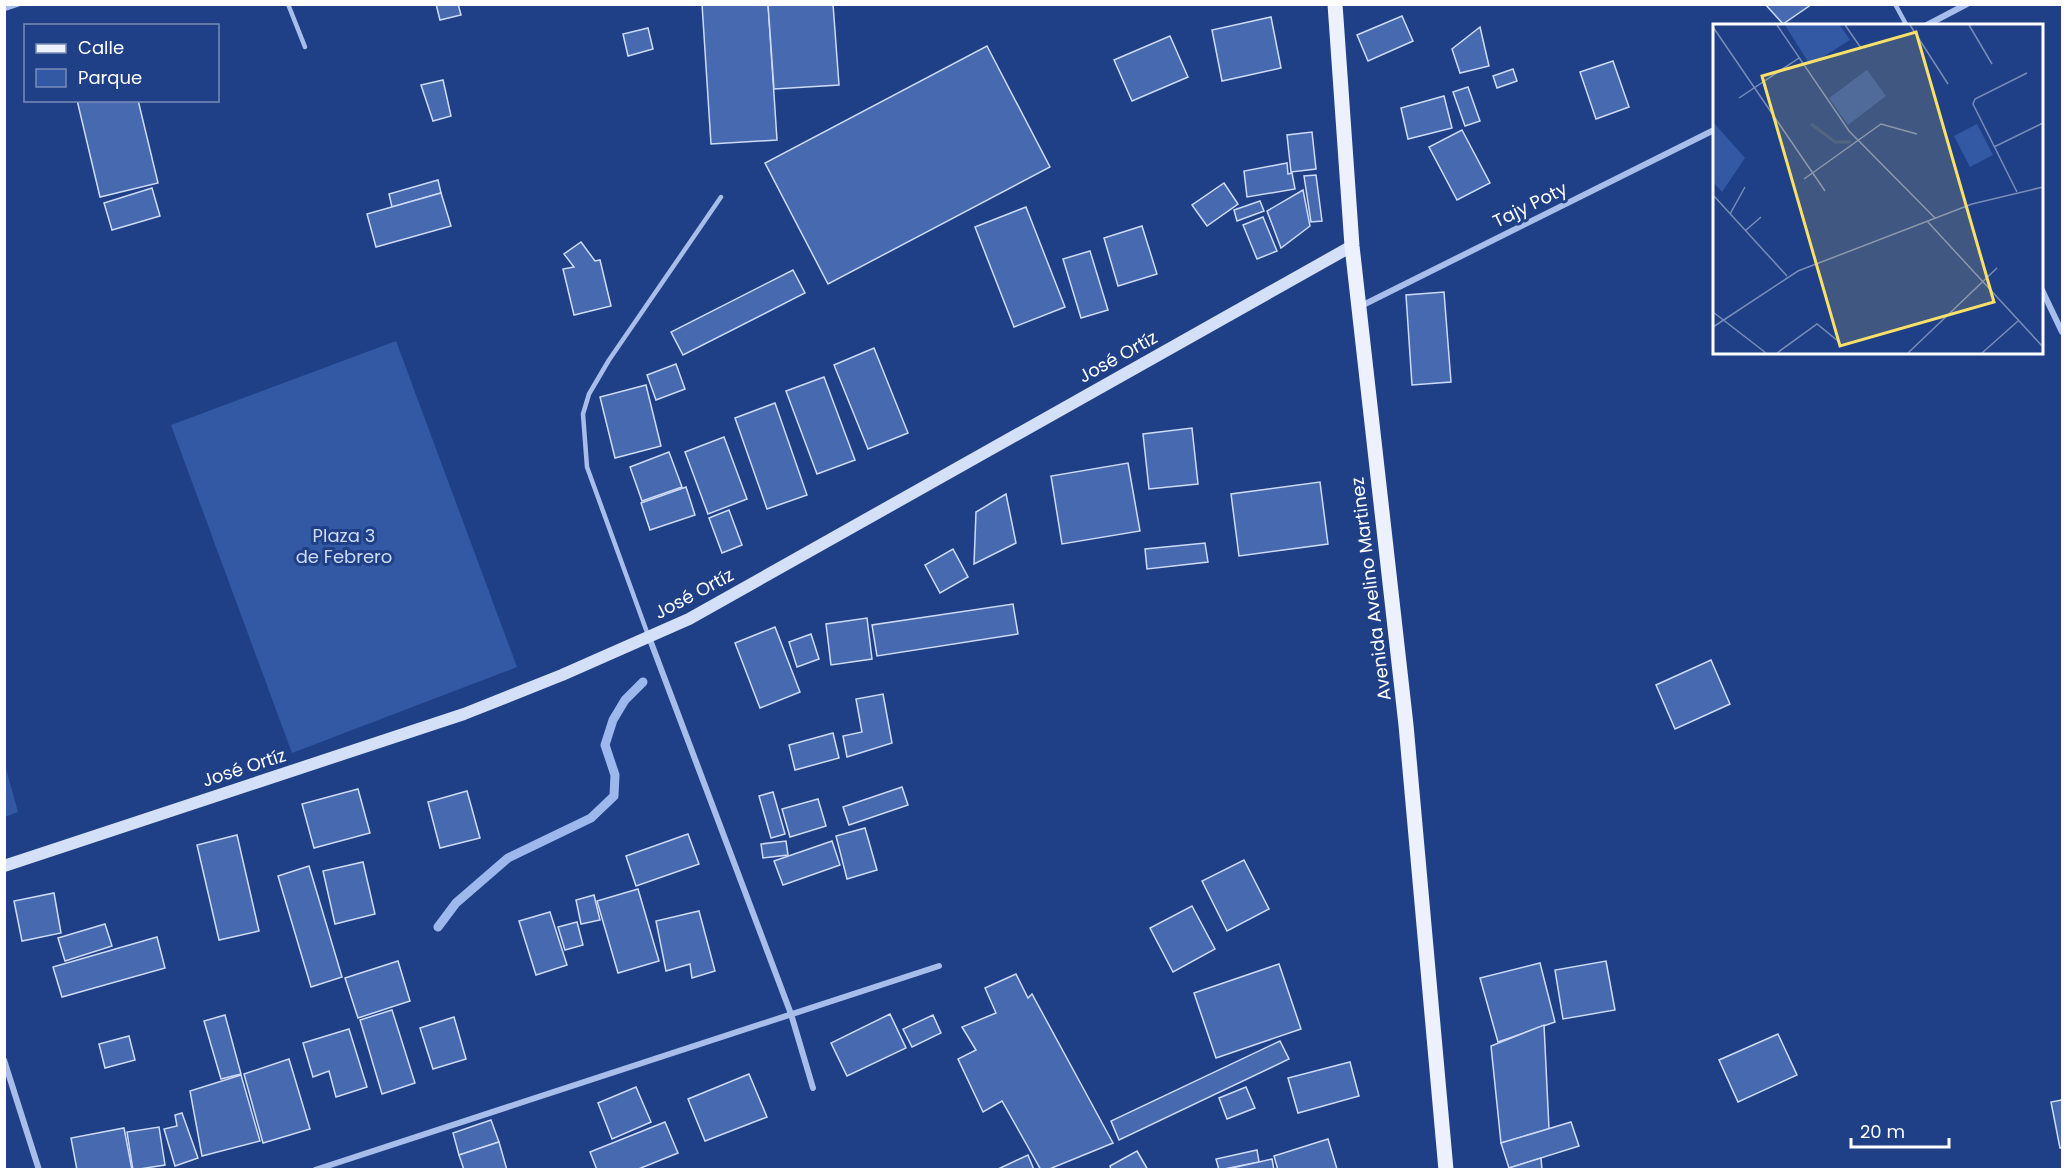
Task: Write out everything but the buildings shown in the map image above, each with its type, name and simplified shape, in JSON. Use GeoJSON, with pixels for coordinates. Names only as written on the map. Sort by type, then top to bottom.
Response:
{"type":"FeatureCollection","features":[{"type":"Feature","properties":{"kind":"main road","name":"Avenida Avelino Martinez"},"geometry":{"type":"LineString","coordinates":[[1335,4],[1352,246],[1406,725],[1446,1170]]}},
{"type":"Feature","properties":{"kind":"street"},"geometry":{"type":"LineString","coordinates":[[1929,24],[1967,4]]}},
{"type":"Feature","properties":{"kind":"street","name":"Tajy Poty"},"geometry":{"type":"LineString","coordinates":[[1358,307],[1713,130]]}},
{"type":"Feature","properties":{"kind":"street","name":"José Ortíz"},"geometry":{"type":"LineString","coordinates":[[4,866],[464,714],[689,619],[1352,246]]}},
{"type":"Feature","properties":{"kind":"street"},"geometry":{"type":"LineString","coordinates":[[2043,292],[2062,332]]}},
{"type":"Feature","properties":{"kind":"street"},"geometry":{"type":"LineString","coordinates":[[649,637],[791,1014],[813,1088]]}},
{"type":"Feature","properties":{"kind":"street"},"geometry":{"type":"LineString","coordinates":[[315,1170],[939,966]]}},
{"type":"Feature","properties":{"kind":"street"},"geometry":{"type":"LineString","coordinates":[[4,1060],[39,1170]]}},
{"type":"Feature","properties":{"kind":"lane"},"geometry":{"type":"LineString","coordinates":[[4,9],[19,4]]}},
{"type":"Feature","properties":{"kind":"lane"},"geometry":{"type":"LineString","coordinates":[[288,4],[305,47]]}},
{"type":"Feature","properties":{"kind":"lane"},"geometry":{"type":"LineString","coordinates":[[1895,4],[1906,24]]}},
{"type":"Feature","properties":{"kind":"lane"},"geometry":{"type":"LineString","coordinates":[[649,637],[587,467],[583,414],[589,394],[609,360],[722,197]]}},
{"type":"Feature","properties":{"kind":"green space","name":"Plaza 3 de Febrero"},"geometry":{"type":"Polygon","coordinates":[[[396,341],[517,667],[292,753],[171,425],[396,341]]]}},
{"type":"Feature","properties":{"kind":"green space"},"geometry":{"type":"Polygon","coordinates":[[[5,765],[18,812],[4,817],[5,765]]]}},
{"type":"Feature","properties":{"kind":"waterway"},"geometry":{"type":"LineString","coordinates":[[438,927],[456,903],[508,858],[591,818],[614,796],[615,775],[605,745],[613,720],[625,700],[643,682]]}}]}
